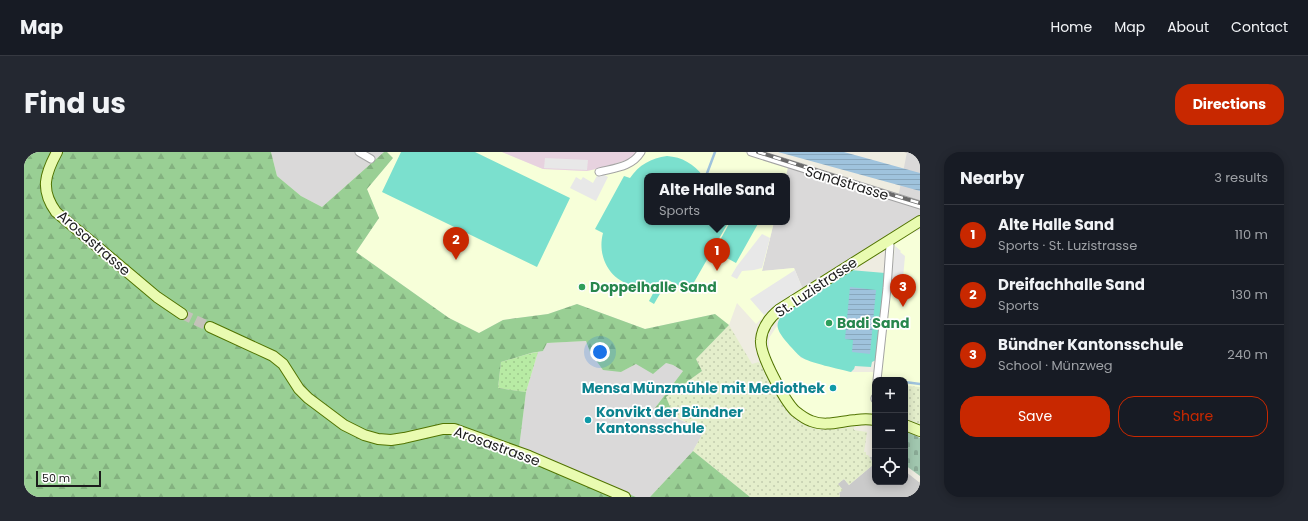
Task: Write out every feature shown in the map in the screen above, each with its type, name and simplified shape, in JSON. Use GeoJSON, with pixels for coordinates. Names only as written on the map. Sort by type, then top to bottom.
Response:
{"type":"FeatureCollection","features":[{"type":"Feature","properties":{"kind":"main road","name":"Arosastrasse"},"geometry":{"type":"LineString","coordinates":[[58,152],[49,167],[46,183],[49,199],[56,212],[157,298],[182,314]]}},
{"type":"Feature","properties":{"kind":"main road","name":"St. Luzistrasse"},"geometry":{"type":"LineString","coordinates":[[872,420],[820,423],[813,422],[801,416],[791,406],[767,365],[762,350],[761,340],[769,320],[780,309],[920,221]]}},
{"type":"Feature","properties":{"kind":"main road","name":"Arosastrasse"},"geometry":{"type":"LineString","coordinates":[[210,327],[273,356],[283,364],[299,390],[308,398],[344,425],[364,435],[378,439],[391,440],[442,429],[454,429],[529,456],[625,497]]}},
{"type":"Feature","properties":{"kind":"main road"},"geometry":{"type":"LineString","coordinates":[[908,426],[920,432]]}},
{"type":"Feature","properties":{"kind":"street"},"geometry":{"type":"LineString","coordinates":[[359,152],[371,159]]}},
{"type":"Feature","properties":{"kind":"street"},"geometry":{"type":"LineString","coordinates":[[599,172],[632,163],[642,152]]}},
{"type":"Feature","properties":{"kind":"street","name":"Sandstrasse"},"geometry":{"type":"LineString","coordinates":[[751,152],[920,206]]}},
{"type":"Feature","properties":{"kind":"street"},"geometry":{"type":"LineString","coordinates":[[877,377],[887,288],[890,245],[888,240]]}},
{"type":"Feature","properties":{"kind":"shaded area"},"geometry":{"type":"Polygon","coordinates":[[[271,152],[384,152],[322,207],[301,196],[277,176],[271,152]]]}},
{"type":"Feature","properties":{"kind":"shaded area"},"geometry":{"type":"Polygon","coordinates":[[[387,152],[502,152],[543,169],[586,171],[605,167],[636,157],[638,152],[743,152],[789,163],[787,173],[644,173],[644,225],[773,225],[762,271],[794,268],[803,291],[766,314],[756,324],[737,303],[729,325],[715,314],[645,329],[577,304],[548,314],[503,320],[479,333],[449,318],[356,252],[379,218],[367,189],[393,158],[387,152]]]}},
{"type":"Feature","properties":{"kind":"shaded area"},"geometry":{"type":"Polygon","coordinates":[[[401,152],[475,152],[570,198],[537,267],[382,192],[401,152]]]}},
{"type":"Feature","properties":{"kind":"shaded area"},"geometry":{"type":"Polygon","coordinates":[[[502,152],[638,152],[636,157],[587,171],[543,169],[502,152]]]}},
{"type":"Feature","properties":{"kind":"shaded area"},"geometry":{"type":"Polygon","coordinates":[[[778,152],[844,152],[920,173],[920,191],[778,152]]]}},
{"type":"Feature","properties":{"kind":"shaded area"},"geometry":{"type":"Polygon","coordinates":[[[907,152],[920,152],[920,221],[805,294],[794,268],[762,271],[773,225],[790,225],[790,173],[786,173],[789,163],[898,198],[907,152]]]}},
{"type":"Feature","properties":{"kind":"shaded area"},"geometry":{"type":"Polygon","coordinates":[[[667,156],[678,158],[696,168],[700,173],[644,173],[644,225],[727,225],[689,291],[668,280],[654,304],[649,301],[659,282],[643,286],[631,285],[615,276],[609,269],[602,252],[601,243],[603,233],[595,229],[624,176],[630,178],[637,169],[656,158],[667,156]]]}},
{"type":"Feature","properties":{"kind":"shaded area"},"geometry":{"type":"Polygon","coordinates":[[[545,158],[588,160],[587,170],[544,168],[545,158]]]}},
{"type":"Feature","properties":{"kind":"shaded area"},"geometry":{"type":"Polygon","coordinates":[[[599,172],[608,177],[596,201],[570,188],[576,177],[581,180],[583,177],[593,183],[599,172]]]}},
{"type":"Feature","properties":{"kind":"shaded area"},"geometry":{"type":"Polygon","coordinates":[[[728,225],[757,225],[736,263],[714,251],[728,225]]]}},
{"type":"Feature","properties":{"kind":"shaded area"},"geometry":{"type":"Polygon","coordinates":[[[920,230],[920,387],[908,386],[908,377],[872,377],[872,415],[848,415],[832,419],[818,418],[806,413],[794,402],[772,363],[769,351],[769,338],[777,326],[781,334],[801,358],[851,372],[878,372],[893,241],[920,230]]]}},
{"type":"Feature","properties":{"kind":"shaded area"},"geometry":{"type":"Polygon","coordinates":[[[762,234],[770,238],[762,268],[742,271],[737,279],[731,276],[737,266],[762,234]]]}},
{"type":"Feature","properties":{"kind":"shaded area"},"geometry":{"type":"Polygon","coordinates":[[[895,246],[905,256],[903,278],[901,281],[898,279],[895,283],[891,280],[895,246]]]}},
{"type":"Feature","properties":{"kind":"shaded area"},"geometry":{"type":"Polygon","coordinates":[[[795,270],[803,290],[764,315],[750,299],[795,270]]]}},
{"type":"Feature","properties":{"kind":"shaded area","name":"Badi Sand"},"geometry":{"type":"Polygon","coordinates":[[[850,270],[885,273],[876,360],[872,362],[871,367],[855,366],[851,372],[817,364],[801,357],[781,335],[778,327],[780,318],[790,308],[850,270]]]}},
{"type":"Feature","properties":{"kind":"shaded area"},"geometry":{"type":"Polygon","coordinates":[[[850,287],[876,290],[870,354],[852,352],[853,340],[845,339],[850,287]]]}},
{"type":"Feature","properties":{"kind":"shaded area"},"geometry":{"type":"Polygon","coordinates":[[[729,325],[752,364],[759,362],[787,411],[797,421],[810,427],[824,430],[854,427],[854,430],[867,432],[864,452],[866,452],[866,455],[868,455],[872,461],[872,466],[849,485],[844,479],[838,484],[843,490],[839,493],[839,497],[750,497],[693,451],[704,431],[674,416],[666,397],[702,371],[696,359],[729,325]]]}},
{"type":"Feature","properties":{"kind":"shaded area"},"geometry":{"type":"Polygon","coordinates":[[[586,341],[590,352],[621,372],[636,364],[666,363],[683,371],[655,408],[704,431],[693,451],[650,497],[636,497],[519,448],[526,392],[538,352],[543,351],[547,343],[586,341]]]}},
{"type":"Feature","properties":{"kind":"shaded area"},"geometry":{"type":"Polygon","coordinates":[[[908,386],[920,387],[920,425],[908,419],[908,386]]]}},
{"type":"Feature","properties":{"kind":"shaded area"},"geometry":{"type":"Polygon","coordinates":[[[872,466],[872,485],[908,485],[908,473],[920,483],[920,497],[839,497],[837,484],[844,479],[849,485],[872,466]]]}},
{"type":"Feature","properties":{"kind":"green space"},"geometry":{"type":"Polygon","coordinates":[[[24,152],[271,152],[277,176],[301,196],[322,207],[384,152],[387,152],[393,158],[367,189],[379,218],[356,252],[449,318],[479,333],[503,320],[548,314],[577,304],[645,329],[715,314],[729,325],[696,359],[702,371],[666,397],[674,416],[655,408],[683,371],[673,365],[666,363],[653,374],[636,364],[621,372],[603,370],[590,352],[586,341],[547,343],[543,351],[501,362],[498,388],[526,392],[519,448],[636,497],[24,497],[24,152]]]}},
{"type":"Feature","properties":{"kind":"green space"},"geometry":{"type":"Polygon","coordinates":[[[538,352],[526,392],[498,388],[501,362],[538,352]]]}},
{"type":"Feature","properties":{"kind":"green space"},"geometry":{"type":"Polygon","coordinates":[[[908,432],[920,438],[920,476],[908,467],[908,432]]]}},
{"type":"Feature","properties":{"kind":"green space"},"geometry":{"type":"Polygon","coordinates":[[[693,451],[750,497],[650,497],[693,451]]]}},
{"type":"Feature","properties":{"kind":"waterway"},"geometry":{"type":"LineString","coordinates":[[707,173],[715,152]]}},
{"type":"Feature","properties":{"kind":"waterway"},"geometry":{"type":"LineString","coordinates":[[908,382],[920,384]]}},
{"type":"Feature","properties":{"kind":"tunnel"},"geometry":{"type":"LineString","coordinates":[[182,314],[210,327]]}},
{"type":"Feature","properties":{"kind":"railway"},"geometry":{"type":"LineString","coordinates":[[758,152],[920,203]]}},
{"type":"Feature","properties":{"kind":"place","name":"Dreifachhalle Sand"},"geometry":{"type":"Point","coordinates":[456,260]}},
{"type":"Feature","properties":{"kind":"place","name":"Alte Halle Sand"},"geometry":{"type":"Point","coordinates":[717,271]}},
{"type":"Feature","properties":{"kind":"place","name":"Doppelhalle Sand"},"geometry":{"type":"Point","coordinates":[582,287]}},
{"type":"Feature","properties":{"kind":"place","name":"Bündner Kantonsschule"},"geometry":{"type":"Point","coordinates":[903,307]}},
{"type":"Feature","properties":{"kind":"place","name":"Badi Sand"},"geometry":{"type":"Point","coordinates":[829,323]}},
{"type":"Feature","properties":{"kind":"place","name":"Mensa Münzmühle mit Mediothek"},"geometry":{"type":"Point","coordinates":[833,388]}},
{"type":"Feature","properties":{"kind":"place","name":"Konvikt der Bündner Kantonsschule"},"geometry":{"type":"Point","coordinates":[588,420]}}]}
